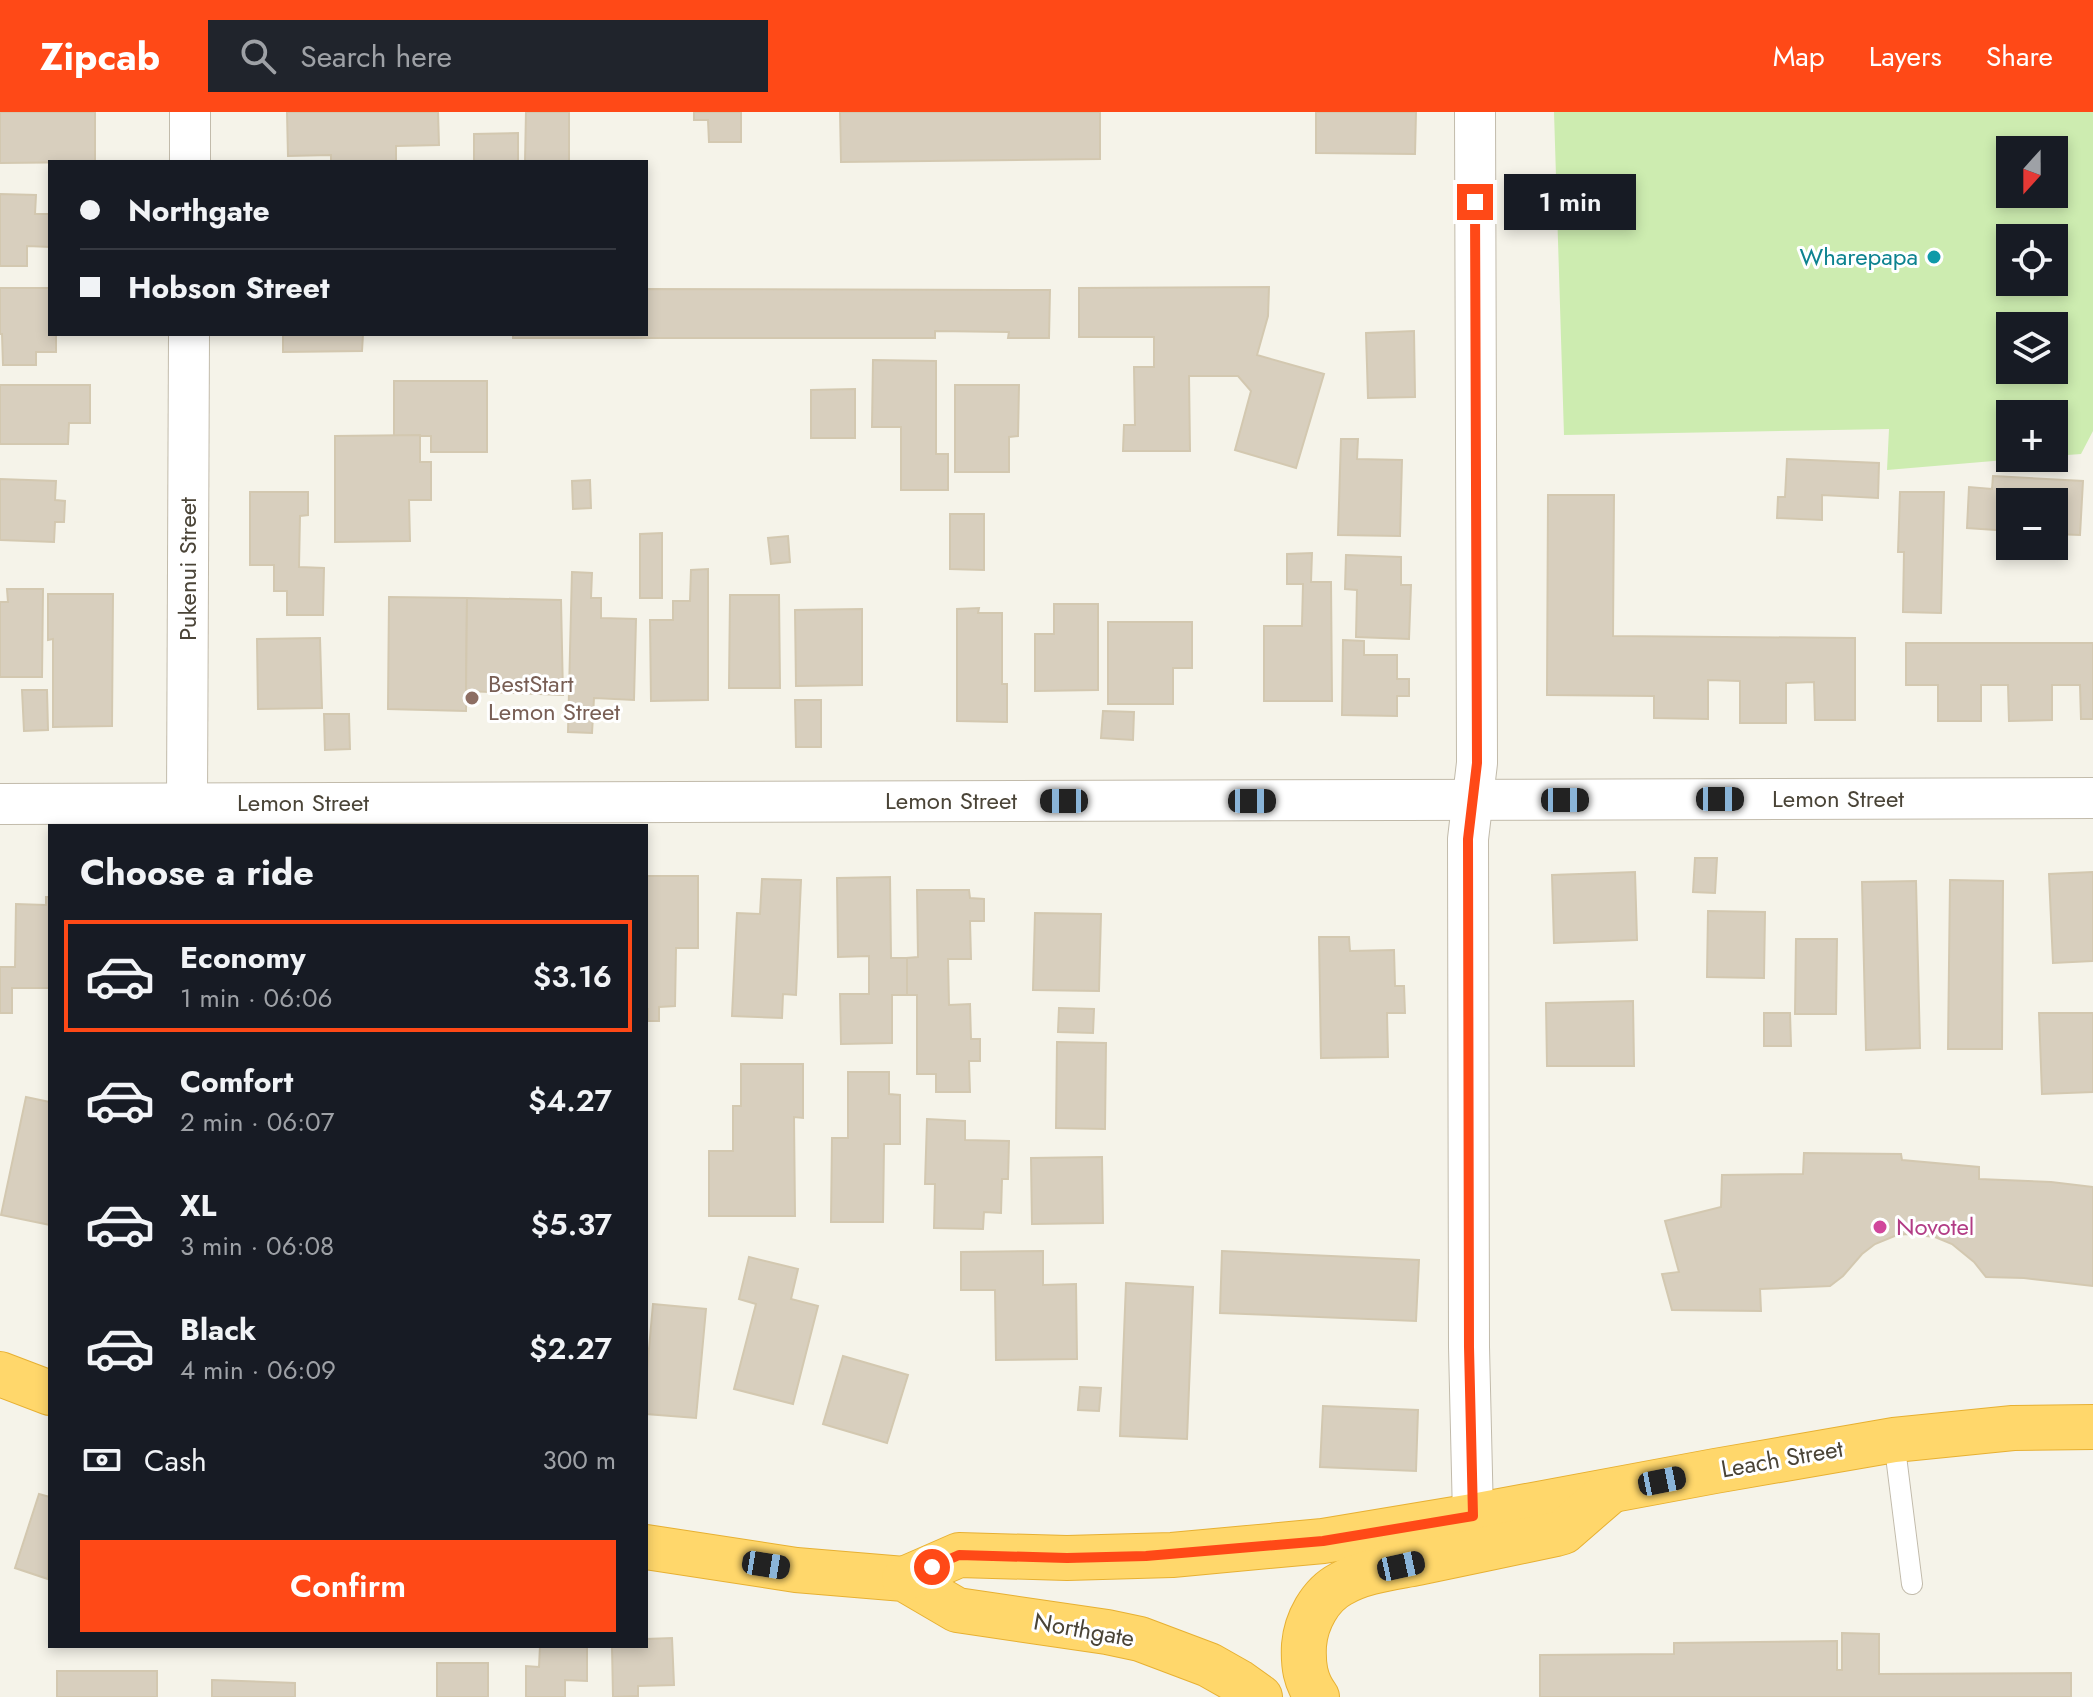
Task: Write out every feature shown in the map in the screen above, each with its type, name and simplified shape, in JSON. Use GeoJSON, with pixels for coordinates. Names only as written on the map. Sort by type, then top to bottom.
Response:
{"type":"FeatureCollection","features":[{"type":"Feature","properties":{"kind":"highway"},"geometry":{"type":"LineString","coordinates":[[0,1374],[48,1392]]}},
{"type":"Feature","properties":{"kind":"highway","name":"Leach Street"},"geometry":{"type":"LineString","coordinates":[[1473,1516],[1894,1440],[2013,1428],[2093,1427]]}},
{"type":"Feature","properties":{"kind":"highway"},"geometry":{"type":"LineString","coordinates":[[1317,1697],[1306,1677],[1303,1663],[1305,1636],[1322,1600],[1339,1584],[1370,1573],[1563,1532],[1609,1491]]}},
{"type":"Feature","properties":{"kind":"highway","name":"Northgate"},"geometry":{"type":"LineString","coordinates":[[904,1579],[959,1555],[1067,1558],[1172,1555],[1323,1541],[1473,1516]]}},
{"type":"Feature","properties":{"kind":"highway","name":"Northgate"},"geometry":{"type":"LineString","coordinates":[[648,1547],[796,1570],[904,1579],[957,1610],[1107,1632],[1150,1643],[1209,1665],[1260,1697]]}},
{"type":"Feature","properties":{"kind":"street"},"geometry":{"type":"LineString","coordinates":[[190,112],[190,160]]}},
{"type":"Feature","properties":{"kind":"street"},"geometry":{"type":"LineString","coordinates":[[1473,1516],[1469,1315],[1468,839],[1477,763],[1475,112]]}},
{"type":"Feature","properties":{"kind":"street","name":"Pukenui Street"},"geometry":{"type":"LineString","coordinates":[[187,803],[189,336]]}},
{"type":"Feature","properties":{"kind":"street","name":"Lemon Street"},"geometry":{"type":"LineString","coordinates":[[0,804],[2093,798]]}},
{"type":"Feature","properties":{"kind":"lane"},"geometry":{"type":"LineString","coordinates":[[1894,1440],[1912,1584]]}},
{"type":"Feature","properties":{"kind":"green space"},"geometry":{"type":"Polygon","coordinates":[[[1554,112],[2093,112],[2093,431],[2081,454],[2068,455],[2068,400],[1996,400],[1996,461],[1887,470],[1889,429],[1564,435],[1554,112]]]}},
{"type":"Feature","properties":{"kind":"building"},"geometry":{"type":"Polygon","coordinates":[[[0,112],[95,112],[95,160],[0,163],[0,112]]]}},
{"type":"Feature","properties":{"kind":"building"},"geometry":{"type":"Polygon","coordinates":[[[287,112],[438,112],[439,145],[396,146],[396,160],[331,160],[331,155],[288,156],[287,112]]]}},
{"type":"Feature","properties":{"kind":"building"},"geometry":{"type":"Polygon","coordinates":[[[526,112],[569,112],[569,160],[525,160],[526,112]]]}},
{"type":"Feature","properties":{"kind":"building"},"geometry":{"type":"Polygon","coordinates":[[[694,112],[741,112],[741,142],[709,142],[708,120],[694,120],[694,112]]]}},
{"type":"Feature","properties":{"kind":"building"},"geometry":{"type":"Polygon","coordinates":[[[840,112],[1100,112],[1100,159],[841,162],[840,112]]]}},
{"type":"Feature","properties":{"kind":"building"},"geometry":{"type":"Polygon","coordinates":[[[1316,112],[1416,112],[1415,154],[1316,153],[1316,112]]]}},
{"type":"Feature","properties":{"kind":"building"},"geometry":{"type":"Polygon","coordinates":[[[518,133],[518,160],[474,160],[474,134],[518,133]]]}},
{"type":"Feature","properties":{"kind":"building"},"geometry":{"type":"Polygon","coordinates":[[[0,194],[36,195],[35,214],[48,214],[48,247],[27,246],[27,266],[0,266],[0,194]]]}},
{"type":"Feature","properties":{"kind":"building"},"geometry":{"type":"Polygon","coordinates":[[[1269,287],[1268,316],[1257,355],[1324,374],[1296,468],[1235,450],[1251,391],[1238,376],[1189,376],[1190,451],[1123,451],[1124,425],[1135,425],[1134,367],[1154,367],[1154,337],[1079,337],[1079,288],[1269,287]]]}},
{"type":"Feature","properties":{"kind":"building"},"geometry":{"type":"Polygon","coordinates":[[[0,288],[48,288],[48,336],[56,336],[56,352],[36,352],[36,365],[3,365],[0,288]]]}},
{"type":"Feature","properties":{"kind":"building"},"geometry":{"type":"Polygon","coordinates":[[[648,289],[1050,290],[1049,338],[1008,338],[1009,332],[935,331],[935,338],[513,338],[648,336],[648,289]]]}},
{"type":"Feature","properties":{"kind":"building"},"geometry":{"type":"Polygon","coordinates":[[[1414,331],[1415,397],[1368,398],[1366,333],[1414,331]]]}},
{"type":"Feature","properties":{"kind":"building"},"geometry":{"type":"Polygon","coordinates":[[[283,336],[363,336],[362,351],[283,352],[283,336]]]}},
{"type":"Feature","properties":{"kind":"building"},"geometry":{"type":"Polygon","coordinates":[[[873,360],[936,361],[936,454],[948,454],[948,490],[901,490],[901,427],[872,427],[873,360]]]}},
{"type":"Feature","properties":{"kind":"building"},"geometry":{"type":"Polygon","coordinates":[[[394,381],[487,381],[487,452],[431,452],[431,436],[394,436],[394,381]]]}},
{"type":"Feature","properties":{"kind":"building"},"geometry":{"type":"Polygon","coordinates":[[[0,385],[90,385],[90,423],[69,423],[68,444],[0,444],[0,385]]]}},
{"type":"Feature","properties":{"kind":"building"},"geometry":{"type":"Polygon","coordinates":[[[955,385],[1019,385],[1018,436],[1009,437],[1009,472],[955,472],[955,385]]]}},
{"type":"Feature","properties":{"kind":"building"},"geometry":{"type":"Polygon","coordinates":[[[855,389],[855,438],[811,438],[811,390],[855,389]]]}},
{"type":"Feature","properties":{"kind":"building"},"geometry":{"type":"Polygon","coordinates":[[[420,435],[420,462],[431,462],[431,500],[409,500],[410,541],[335,542],[335,436],[420,435]]]}},
{"type":"Feature","properties":{"kind":"building"},"geometry":{"type":"Polygon","coordinates":[[[1341,439],[1358,439],[1357,459],[1402,460],[1400,536],[1338,535],[1341,439]]]}},
{"type":"Feature","properties":{"kind":"building"},"geometry":{"type":"Polygon","coordinates":[[[1787,459],[1879,463],[1878,498],[1822,495],[1822,520],[1777,518],[1778,497],[1785,497],[1787,459]]]}},
{"type":"Feature","properties":{"kind":"building"},"geometry":{"type":"Polygon","coordinates":[[[1993,476],[2083,481],[2080,535],[2068,535],[2068,488],[1996,488],[1996,530],[1967,528],[1969,487],[1992,489],[1993,476]]]}},
{"type":"Feature","properties":{"kind":"building"},"geometry":{"type":"Polygon","coordinates":[[[0,479],[56,481],[55,500],[65,501],[64,522],[55,522],[54,542],[0,540],[0,479]]]}},
{"type":"Feature","properties":{"kind":"building"},"geometry":{"type":"Polygon","coordinates":[[[590,480],[591,508],[573,509],[572,481],[590,480]]]}},
{"type":"Feature","properties":{"kind":"building"},"geometry":{"type":"Polygon","coordinates":[[[250,492],[308,492],[308,515],[300,516],[299,567],[324,568],[323,615],[287,615],[287,591],[274,591],[274,565],[250,565],[250,492]]]}},
{"type":"Feature","properties":{"kind":"building"},"geometry":{"type":"Polygon","coordinates":[[[1900,492],[1944,492],[1941,613],[1903,612],[1904,552],[1898,552],[1900,492]]]}},
{"type":"Feature","properties":{"kind":"building"},"geometry":{"type":"Polygon","coordinates":[[[1548,495],[1614,495],[1613,636],[1855,638],[1855,720],[1815,720],[1814,682],[1786,683],[1786,723],[1740,723],[1740,681],[1708,680],[1708,719],[1654,718],[1654,696],[1547,695],[1548,495]]]}},
{"type":"Feature","properties":{"kind":"building"},"geometry":{"type":"Polygon","coordinates":[[[950,514],[984,514],[984,570],[950,569],[950,514]]]}},
{"type":"Feature","properties":{"kind":"building"},"geometry":{"type":"Polygon","coordinates":[[[662,533],[662,598],[640,598],[640,534],[662,533]]]}},
{"type":"Feature","properties":{"kind":"building"},"geometry":{"type":"Polygon","coordinates":[[[788,536],[790,562],[771,564],[768,538],[788,536]]]}},
{"type":"Feature","properties":{"kind":"building"},"geometry":{"type":"Polygon","coordinates":[[[1312,553],[1311,582],[1331,582],[1332,701],[1264,701],[1264,626],[1302,626],[1303,584],[1287,584],[1287,554],[1312,553]]]}},
{"type":"Feature","properties":{"kind":"building"},"geometry":{"type":"Polygon","coordinates":[[[1346,555],[1401,557],[1401,585],[1411,585],[1409,639],[1356,637],[1357,590],[1345,589],[1346,555]]]}},
{"type":"Feature","properties":{"kind":"building"},"geometry":{"type":"Polygon","coordinates":[[[708,569],[708,700],[651,701],[650,620],[673,620],[673,601],[690,601],[691,570],[708,569]]]}},
{"type":"Feature","properties":{"kind":"building"},"geometry":{"type":"Polygon","coordinates":[[[572,572],[592,573],[591,598],[601,598],[601,618],[636,619],[634,700],[594,698],[592,733],[568,732],[572,572]]]}},
{"type":"Feature","properties":{"kind":"building"},"geometry":{"type":"Polygon","coordinates":[[[7,589],[43,589],[42,677],[0,677],[0,602],[8,602],[7,589]]]}},
{"type":"Feature","properties":{"kind":"building"},"geometry":{"type":"Polygon","coordinates":[[[48,594],[113,594],[112,726],[53,727],[53,639],[48,640],[48,594]]]}},
{"type":"Feature","properties":{"kind":"building"},"geometry":{"type":"Polygon","coordinates":[[[730,595],[779,595],[780,688],[729,688],[730,595]]]}},
{"type":"Feature","properties":{"kind":"building"},"geometry":{"type":"Polygon","coordinates":[[[389,597],[467,598],[466,711],[388,709],[389,597]]]}},
{"type":"Feature","properties":{"kind":"building"},"geometry":{"type":"Polygon","coordinates":[[[467,598],[561,600],[563,695],[466,691],[467,598]]]}},
{"type":"Feature","properties":{"kind":"building"},"geometry":{"type":"Polygon","coordinates":[[[1054,604],[1098,604],[1098,690],[1035,691],[1035,634],[1054,634],[1054,604]]]}},
{"type":"Feature","properties":{"kind":"building"},"geometry":{"type":"Polygon","coordinates":[[[979,608],[978,613],[1002,613],[1002,684],[1007,684],[1007,722],[957,721],[957,609],[979,608]]]}},
{"type":"Feature","properties":{"kind":"building"},"geometry":{"type":"Polygon","coordinates":[[[862,609],[862,685],[796,686],[795,610],[862,609]]]}},
{"type":"Feature","properties":{"kind":"building"},"geometry":{"type":"Polygon","coordinates":[[[1108,622],[1192,622],[1192,668],[1173,668],[1173,704],[1108,704],[1108,622]]]}},
{"type":"Feature","properties":{"kind":"building"},"geometry":{"type":"Polygon","coordinates":[[[320,638],[322,708],[258,709],[257,639],[320,638]]]}},
{"type":"Feature","properties":{"kind":"building"},"geometry":{"type":"Polygon","coordinates":[[[1343,640],[1364,641],[1364,655],[1397,655],[1397,679],[1409,679],[1409,696],[1397,696],[1397,716],[1342,715],[1343,640]]]}},
{"type":"Feature","properties":{"kind":"building"},"geometry":{"type":"Polygon","coordinates":[[[1906,643],[2093,643],[2093,719],[2081,719],[2080,685],[2052,685],[2052,720],[2009,721],[2008,685],[1981,685],[1981,721],[1938,721],[1938,685],[1906,685],[1906,643]]]}},
{"type":"Feature","properties":{"kind":"building"},"geometry":{"type":"Polygon","coordinates":[[[22,690],[47,690],[48,730],[24,731],[22,690]]]}},
{"type":"Feature","properties":{"kind":"building"},"geometry":{"type":"Polygon","coordinates":[[[795,700],[821,700],[821,747],[796,747],[795,700]]]}},
{"type":"Feature","properties":{"kind":"building"},"geometry":{"type":"Polygon","coordinates":[[[1103,711],[1134,712],[1133,740],[1101,738],[1103,711]]]}},
{"type":"Feature","properties":{"kind":"building"},"geometry":{"type":"Polygon","coordinates":[[[324,714],[349,714],[350,749],[325,750],[324,714]]]}},
{"type":"Feature","properties":{"kind":"building"},"geometry":{"type":"Polygon","coordinates":[[[1695,858],[1717,858],[1715,893],[1693,892],[1695,858]]]}},
{"type":"Feature","properties":{"kind":"building"},"geometry":{"type":"Polygon","coordinates":[[[1635,872],[1637,940],[1554,943],[1552,875],[1635,872]]]}},
{"type":"Feature","properties":{"kind":"building"},"geometry":{"type":"Polygon","coordinates":[[[2093,872],[2093,961],[2053,963],[2049,874],[2093,872]]]}},
{"type":"Feature","properties":{"kind":"building"},"geometry":{"type":"Polygon","coordinates":[[[648,876],[698,876],[698,948],[676,948],[675,1006],[659,1007],[659,1021],[648,1021],[648,876]]]}},
{"type":"Feature","properties":{"kind":"building"},"geometry":{"type":"Polygon","coordinates":[[[890,877],[891,958],[907,958],[907,995],[892,995],[892,1043],[841,1044],[840,994],[869,994],[869,956],[838,957],[837,878],[890,877]]]}},
{"type":"Feature","properties":{"kind":"building"},"geometry":{"type":"Polygon","coordinates":[[[762,879],[801,880],[796,995],[783,994],[782,1018],[732,1016],[737,913],[760,914],[762,879]]]}},
{"type":"Feature","properties":{"kind":"building"},"geometry":{"type":"Polygon","coordinates":[[[1950,880],[2003,881],[2002,1049],[1948,1049],[1950,880]]]}},
{"type":"Feature","properties":{"kind":"building"},"geometry":{"type":"Polygon","coordinates":[[[1916,881],[1920,1048],[1866,1050],[1862,882],[1916,881]]]}},
{"type":"Feature","properties":{"kind":"building"},"geometry":{"type":"Polygon","coordinates":[[[917,890],[969,890],[970,898],[984,899],[984,921],[970,921],[971,959],[948,959],[949,1005],[970,1004],[971,1039],[980,1039],[980,1061],[969,1061],[970,1092],[936,1092],[936,1074],[917,1074],[917,995],[907,995],[907,958],[918,957],[917,890]]]}},
{"type":"Feature","properties":{"kind":"building"},"geometry":{"type":"Polygon","coordinates":[[[48,897],[48,988],[12,988],[12,1013],[0,1013],[0,967],[15,967],[16,904],[46,905],[48,897]]]}},
{"type":"Feature","properties":{"kind":"building"},"geometry":{"type":"Polygon","coordinates":[[[1708,911],[1765,912],[1764,978],[1707,977],[1708,911]]]}},
{"type":"Feature","properties":{"kind":"building"},"geometry":{"type":"Polygon","coordinates":[[[1035,913],[1101,914],[1099,991],[1033,990],[1035,913]]]}},
{"type":"Feature","properties":{"kind":"building"},"geometry":{"type":"Polygon","coordinates":[[[1319,937],[1349,937],[1350,951],[1394,950],[1395,986],[1404,986],[1405,1013],[1387,1013],[1388,1057],[1321,1058],[1319,937]]]}},
{"type":"Feature","properties":{"kind":"building"},"geometry":{"type":"Polygon","coordinates":[[[1796,939],[1837,939],[1836,1014],[1795,1014],[1796,939]]]}},
{"type":"Feature","properties":{"kind":"building"},"geometry":{"type":"Polygon","coordinates":[[[1633,1001],[1634,1066],[1547,1066],[1546,1003],[1633,1001]]]}},
{"type":"Feature","properties":{"kind":"building"},"geometry":{"type":"Polygon","coordinates":[[[1059,1008],[1094,1009],[1093,1033],[1058,1032],[1059,1008]]]}},
{"type":"Feature","properties":{"kind":"building"},"geometry":{"type":"Polygon","coordinates":[[[1764,1013],[1790,1013],[1791,1046],[1764,1046],[1764,1013]]]}},
{"type":"Feature","properties":{"kind":"building"},"geometry":{"type":"Polygon","coordinates":[[[2039,1013],[2093,1013],[2093,1092],[2042,1094],[2039,1013]]]}},
{"type":"Feature","properties":{"kind":"building"},"geometry":{"type":"Polygon","coordinates":[[[1057,1042],[1106,1043],[1105,1129],[1056,1128],[1057,1042]]]}},
{"type":"Feature","properties":{"kind":"building"},"geometry":{"type":"Polygon","coordinates":[[[741,1064],[803,1064],[803,1118],[794,1117],[795,1216],[709,1216],[709,1151],[733,1151],[733,1106],[741,1106],[741,1064]]]}},
{"type":"Feature","properties":{"kind":"building"},"geometry":{"type":"Polygon","coordinates":[[[848,1072],[889,1072],[889,1094],[900,1095],[900,1144],[884,1144],[883,1222],[831,1222],[832,1138],[848,1138],[848,1072]]]}},
{"type":"Feature","properties":{"kind":"building"},"geometry":{"type":"Polygon","coordinates":[[[26,1097],[48,1102],[48,1225],[1,1215],[26,1097]]]}},
{"type":"Feature","properties":{"kind":"building"},"geometry":{"type":"Polygon","coordinates":[[[927,1119],[965,1121],[965,1140],[1009,1141],[1008,1179],[1002,1179],[1001,1213],[984,1212],[983,1229],[934,1228],[935,1184],[925,1184],[927,1119]]]}},
{"type":"Feature","properties":{"kind":"building","name":"Novotel"},"geometry":{"type":"Polygon","coordinates":[[[1804,1153],[1901,1154],[1902,1160],[1979,1167],[1979,1179],[2093,1187],[2093,1286],[1986,1277],[1974,1262],[1952,1244],[1935,1237],[1908,1234],[1875,1244],[1830,1286],[1760,1289],[1761,1311],[1672,1310],[1662,1274],[1679,1272],[1665,1221],[1721,1207],[1722,1175],[1803,1174],[1804,1153]]]}},
{"type":"Feature","properties":{"kind":"building"},"geometry":{"type":"Polygon","coordinates":[[[1102,1157],[1103,1223],[1032,1224],[1031,1158],[1102,1157]]]}},
{"type":"Feature","properties":{"kind":"building"},"geometry":{"type":"Polygon","coordinates":[[[1043,1251],[1043,1285],[1076,1284],[1077,1359],[996,1360],[995,1290],[961,1290],[961,1252],[1043,1251]]]}},
{"type":"Feature","properties":{"kind":"building"},"geometry":{"type":"Polygon","coordinates":[[[1222,1251],[1419,1260],[1416,1321],[1220,1313],[1222,1251]]]}},
{"type":"Feature","properties":{"kind":"building"},"geometry":{"type":"Polygon","coordinates":[[[749,1257],[798,1269],[791,1299],[818,1306],[793,1404],[734,1389],[756,1304],[739,1299],[749,1257]]]}},
{"type":"Feature","properties":{"kind":"building"},"geometry":{"type":"Polygon","coordinates":[[[1126,1283],[1193,1287],[1187,1439],[1120,1436],[1126,1283]]]}},
{"type":"Feature","properties":{"kind":"building"},"geometry":{"type":"Polygon","coordinates":[[[653,1304],[706,1309],[696,1418],[648,1414],[648,1360],[653,1304]]]}},
{"type":"Feature","properties":{"kind":"building"},"geometry":{"type":"Polygon","coordinates":[[[843,1356],[908,1375],[887,1443],[823,1424],[843,1356]]]}},
{"type":"Feature","properties":{"kind":"building"},"geometry":{"type":"Polygon","coordinates":[[[1080,1387],[1101,1388],[1099,1411],[1078,1410],[1080,1387]]]}},
{"type":"Feature","properties":{"kind":"building"},"geometry":{"type":"Polygon","coordinates":[[[1323,1406],[1418,1410],[1416,1471],[1320,1467],[1323,1406]]]}},
{"type":"Feature","properties":{"kind":"building"},"geometry":{"type":"Polygon","coordinates":[[[39,1494],[48,1496],[48,1579],[15,1568],[39,1494]]]}},
{"type":"Feature","properties":{"kind":"building"},"geometry":{"type":"Polygon","coordinates":[[[1842,1633],[1879,1634],[1879,1674],[2071,1673],[2071,1697],[1540,1697],[1540,1655],[1674,1654],[1674,1643],[1837,1641],[1837,1670],[1842,1670],[1842,1633]]]}},
{"type":"Feature","properties":{"kind":"building"},"geometry":{"type":"Polygon","coordinates":[[[672,1638],[674,1685],[638,1686],[638,1696],[613,1697],[612,1648],[648,1648],[648,1639],[672,1638]]]}},
{"type":"Feature","properties":{"kind":"building"},"geometry":{"type":"Polygon","coordinates":[[[540,1648],[587,1648],[587,1681],[565,1680],[565,1697],[526,1697],[526,1666],[539,1667],[540,1648]]]}},
{"type":"Feature","properties":{"kind":"building"},"geometry":{"type":"Polygon","coordinates":[[[437,1663],[488,1663],[488,1697],[437,1697],[437,1663]]]}},
{"type":"Feature","properties":{"kind":"building"},"geometry":{"type":"Polygon","coordinates":[[[57,1671],[157,1671],[157,1697],[57,1697],[57,1671]]]}},
{"type":"Feature","properties":{"kind":"building"},"geometry":{"type":"Polygon","coordinates":[[[212,1680],[295,1683],[295,1697],[212,1697],[212,1680]]]}},
{"type":"Feature","properties":{"kind":"place","name":"Wharepapa"},"geometry":{"type":"Point","coordinates":[1934,257]}},
{"type":"Feature","properties":{"kind":"place","name":"BestStart Lemon Street"},"geometry":{"type":"Point","coordinates":[472,698]}},
{"type":"Feature","properties":{"kind":"place","name":"Novotel"},"geometry":{"type":"Point","coordinates":[1880,1227]}},
{"type":"Feature","properties":{"kind":"route"},"geometry":{"type":"LineString","coordinates":[[932,1567],[959,1555],[1067,1558],[1146,1556],[1323,1541],[1473,1516],[1469,1347],[1468,839],[1477,763],[1475,202]]}}]}
